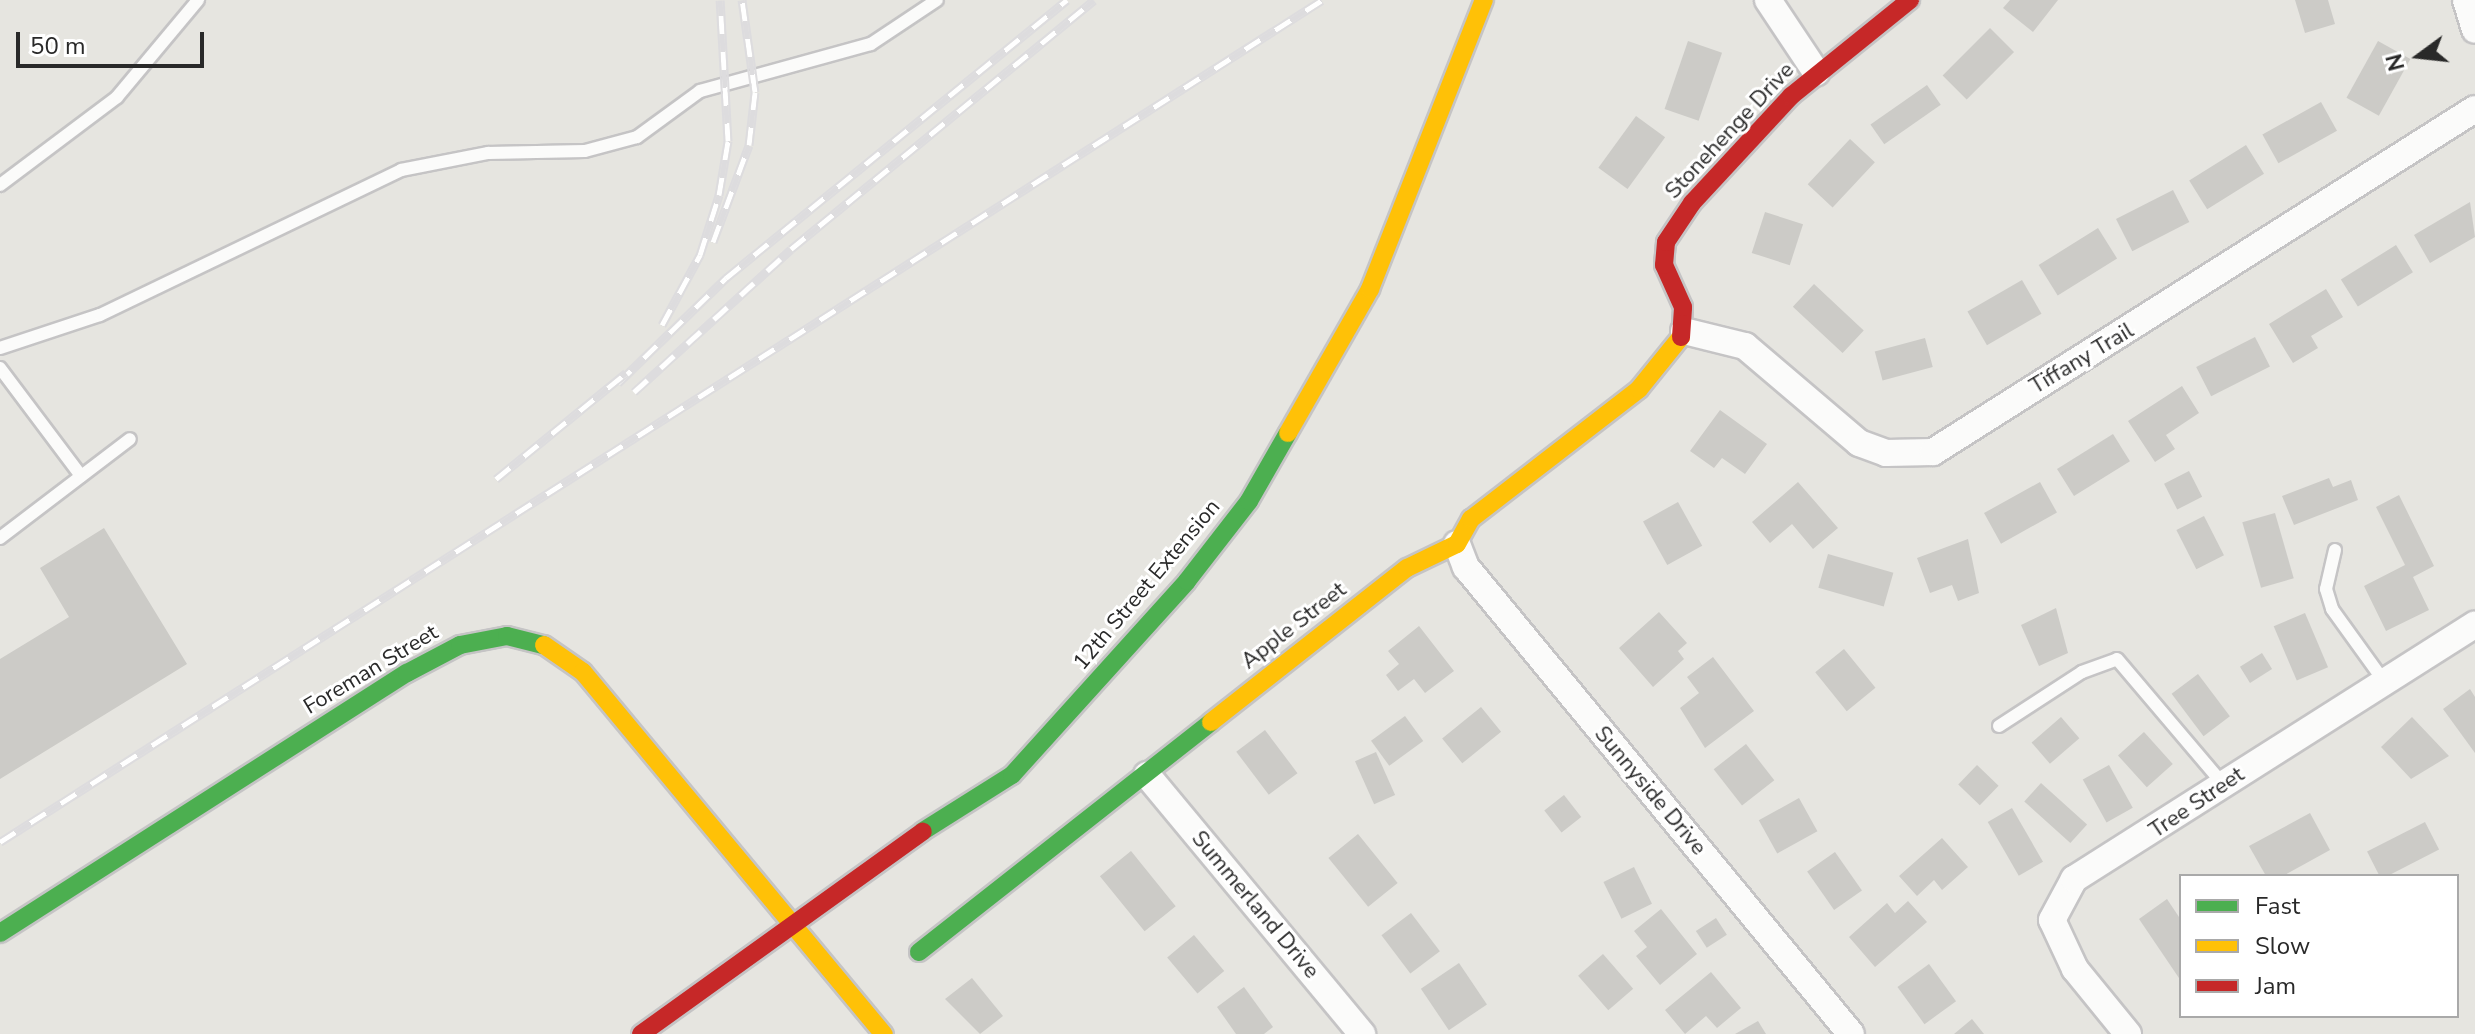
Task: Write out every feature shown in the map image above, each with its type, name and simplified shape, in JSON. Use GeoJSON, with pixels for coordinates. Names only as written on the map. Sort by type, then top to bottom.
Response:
{"type":"FeatureCollection","features":[{"type":"Feature","properties":{"kind":"street","name":"12th Street Extension"},"geometry":{"type":"LineString","coordinates":[[641,1034],[793,923],[1012,775],[1187,581],[1249,501],[1370,289],[1484,0]]}},
{"type":"Feature","properties":{"kind":"street"},"geometry":{"type":"LineString","coordinates":[[1768,0],[1816,72]]}},
{"type":"Feature","properties":{"kind":"street","name":"Stonehenge Drive"},"geometry":{"type":"LineString","coordinates":[[1684,331],[1683,307],[1664,265],[1666,242],[1707,185],[1816,72],[1910,0]]}},
{"type":"Feature","properties":{"kind":"street"},"geometry":{"type":"LineString","coordinates":[[2466,0],[2475,30]]}},
{"type":"Feature","properties":{"kind":"street","name":"Tiffany Trail"},"geometry":{"type":"LineString","coordinates":[[1684,331],[1745,346],[1859,443],[1886,453],[1933,452],[2475,109]]}},
{"type":"Feature","properties":{"kind":"street","name":"Apple Street"},"geometry":{"type":"LineString","coordinates":[[919,952],[1407,568],[1457,544],[1471,519],[1639,389],[1674,354],[1684,331]]}},
{"type":"Feature","properties":{"kind":"street","name":"Sunnyside Drive"},"geometry":{"type":"LineString","coordinates":[[1457,544],[1466,567],[1851,1034]]}},
{"type":"Feature","properties":{"kind":"street","name":"Tree Street"},"geometry":{"type":"LineString","coordinates":[[2128,1034],[2063,949],[2052,920],[2060,898],[2074,879],[2475,625]]}},
{"type":"Feature","properties":{"kind":"street","name":"Foreman Street"},"geometry":{"type":"LineString","coordinates":[[0,933],[437,656],[483,639],[545,645],[583,672],[884,1034]]}},
{"type":"Feature","properties":{"kind":"street","name":"Summerland Drive"},"geometry":{"type":"LineString","coordinates":[[1147,775],[1362,1034]]}},
{"type":"Feature","properties":{"kind":"lane"},"geometry":{"type":"LineString","coordinates":[[0,185],[117,97],[198,0]]}},
{"type":"Feature","properties":{"kind":"lane"},"geometry":{"type":"LineString","coordinates":[[0,348],[100,315],[401,170],[488,153],[585,151],[637,137],[700,91],[871,44],[937,0]]}},
{"type":"Feature","properties":{"kind":"lane"},"geometry":{"type":"LineString","coordinates":[[0,368],[81,476]]}},
{"type":"Feature","properties":{"kind":"lane"},"geometry":{"type":"LineString","coordinates":[[0,538],[130,439]]}},
{"type":"Feature","properties":{"kind":"lane"},"geometry":{"type":"LineString","coordinates":[[2335,550],[2326,589],[2332,609],[2384,681]]}},
{"type":"Feature","properties":{"kind":"lane"},"geometry":{"type":"LineString","coordinates":[[1999,726],[2082,672],[2117,659],[2224,785]]}},
{"type":"Feature","properties":{"kind":"building"},"geometry":{"type":"Polygon","coordinates":[[[2010,0],[2058,0],[2033,32],[2003,8],[2010,0]]]}},
{"type":"Feature","properties":{"kind":"building"},"geometry":{"type":"Polygon","coordinates":[[[2295,0],[2328,0],[2335,24],[2305,33],[2295,0]]]}},
{"type":"Feature","properties":{"kind":"building"},"geometry":{"type":"Polygon","coordinates":[[[1990,28],[2014,52],[1967,99],[1943,75],[1990,28]]]}},
{"type":"Feature","properties":{"kind":"building"},"geometry":{"type":"Polygon","coordinates":[[[1688,41],[1722,53],[1699,121],[1665,109],[1688,41]]]}},
{"type":"Feature","properties":{"kind":"building"},"geometry":{"type":"Polygon","coordinates":[[[2378,41],[2410,59],[2379,116],[2346,98],[2378,41]]]}},
{"type":"Feature","properties":{"kind":"building"},"geometry":{"type":"Polygon","coordinates":[[[1927,85],[1941,105],[1884,144],[1870,125],[1927,85]]]}},
{"type":"Feature","properties":{"kind":"building"},"geometry":{"type":"Polygon","coordinates":[[[2321,102],[2337,131],[2278,163],[2262,134],[2321,102]]]}},
{"type":"Feature","properties":{"kind":"building"},"geometry":{"type":"Polygon","coordinates":[[[1636,116],[1665,137],[1628,189],[1598,168],[1636,116]]]}},
{"type":"Feature","properties":{"kind":"building"},"geometry":{"type":"Polygon","coordinates":[[[1850,139],[1875,162],[1833,208],[1808,184],[1850,139]]]}},
{"type":"Feature","properties":{"kind":"building"},"geometry":{"type":"Polygon","coordinates":[[[2246,145],[2264,174],[2207,209],[2189,181],[2246,145]]]}},
{"type":"Feature","properties":{"kind":"building"},"geometry":{"type":"Polygon","coordinates":[[[2173,190],[2189,222],[2132,251],[2116,219],[2173,190]]]}},
{"type":"Feature","properties":{"kind":"building"},"geometry":{"type":"Polygon","coordinates":[[[2470,202],[2475,237],[2430,263],[2414,235],[2470,202]]]}},
{"type":"Feature","properties":{"kind":"building"},"geometry":{"type":"Polygon","coordinates":[[[1765,212],[1803,224],[1790,265],[1752,253],[1765,212]]]}},
{"type":"Feature","properties":{"kind":"building"},"geometry":{"type":"Polygon","coordinates":[[[2098,228],[2117,259],[2058,296],[2039,265],[2098,228]]]}},
{"type":"Feature","properties":{"kind":"building"},"geometry":{"type":"Polygon","coordinates":[[[2396,245],[2413,272],[2358,307],[2341,279],[2396,245]]]}},
{"type":"Feature","properties":{"kind":"building"},"geometry":{"type":"Polygon","coordinates":[[[2022,280],[2042,314],[1987,345],[1967,312],[2022,280]]]}},
{"type":"Feature","properties":{"kind":"building"},"geometry":{"type":"Polygon","coordinates":[[[1814,284],[1864,330],[1843,353],[1793,307],[1814,284]]]}},
{"type":"Feature","properties":{"kind":"building"},"geometry":{"type":"Polygon","coordinates":[[[2326,289],[2343,317],[2311,336],[2318,348],[2293,363],[2269,324],[2326,289]]]}},
{"type":"Feature","properties":{"kind":"building"},"geometry":{"type":"Polygon","coordinates":[[[2255,337],[2270,366],[2211,396],[2196,367],[2255,337]]]}},
{"type":"Feature","properties":{"kind":"building"},"geometry":{"type":"Polygon","coordinates":[[[1925,338],[1933,367],[1883,380],[1875,351],[1925,338]]]}},
{"type":"Feature","properties":{"kind":"building"},"geometry":{"type":"Polygon","coordinates":[[[2182,386],[2199,413],[2166,435],[2175,449],[2155,462],[2128,421],[2182,386]]]}},
{"type":"Feature","properties":{"kind":"building"},"geometry":{"type":"Polygon","coordinates":[[[1720,410],[1767,444],[1745,474],[1722,458],[1714,468],[1690,451],[1720,410]]]}},
{"type":"Feature","properties":{"kind":"building"},"geometry":{"type":"Polygon","coordinates":[[[2113,434],[2130,461],[2074,496],[2057,469],[2113,434]]]}},
{"type":"Feature","properties":{"kind":"building"},"geometry":{"type":"Polygon","coordinates":[[[2189,471],[2202,497],[2177,510],[2164,484],[2189,471]]]}},
{"type":"Feature","properties":{"kind":"building"},"geometry":{"type":"Polygon","coordinates":[[[2329,478],[2333,487],[2351,480],[2358,500],[2294,525],[2282,496],[2329,478]]]}},
{"type":"Feature","properties":{"kind":"building"},"geometry":{"type":"Polygon","coordinates":[[[1798,482],[1838,528],[1813,549],[1792,524],[1770,543],[1752,522],[1798,482]]]}},
{"type":"Feature","properties":{"kind":"building"},"geometry":{"type":"Polygon","coordinates":[[[2040,482],[2057,513],[2001,544],[1984,513],[2040,482]]]}},
{"type":"Feature","properties":{"kind":"building"},"geometry":{"type":"Polygon","coordinates":[[[2399,495],[2434,566],[2413,577],[2429,610],[2386,631],[2364,586],[2405,565],[2376,507],[2399,495]]]}},
{"type":"Feature","properties":{"kind":"building"},"geometry":{"type":"Polygon","coordinates":[[[1678,502],[1702,546],[1667,565],[1643,521],[1678,502]]]}},
{"type":"Feature","properties":{"kind":"building"},"geometry":{"type":"Polygon","coordinates":[[[2275,513],[2294,578],[2261,588],[2242,522],[2275,513]]]}},
{"type":"Feature","properties":{"kind":"building"},"geometry":{"type":"Polygon","coordinates":[[[2204,516],[2224,555],[2196,569],[2176,530],[2204,516]]]}},
{"type":"Feature","properties":{"kind":"building"},"geometry":{"type":"Polygon","coordinates":[[[104,528],[187,664],[0,779],[0,659],[69,617],[40,568],[104,528]]]}},
{"type":"Feature","properties":{"kind":"building"},"geometry":{"type":"Polygon","coordinates":[[[1968,539],[1979,593],[1958,601],[1952,585],[1930,593],[1917,558],[1968,539]]]}},
{"type":"Feature","properties":{"kind":"building"},"geometry":{"type":"Polygon","coordinates":[[[1828,554],[1893,573],[1884,606],[1818,588],[1828,554]]]}},
{"type":"Feature","properties":{"kind":"building"},"geometry":{"type":"Polygon","coordinates":[[[2056,608],[2068,653],[2039,666],[2021,625],[2056,608]]]}},
{"type":"Feature","properties":{"kind":"building"},"geometry":{"type":"Polygon","coordinates":[[[1659,612],[1687,643],[1678,651],[1684,659],[1653,687],[1619,648],[1659,612]]]}},
{"type":"Feature","properties":{"kind":"building"},"geometry":{"type":"Polygon","coordinates":[[[2305,613],[2328,667],[2297,681],[2274,626],[2305,613]]]}},
{"type":"Feature","properties":{"kind":"building"},"geometry":{"type":"Polygon","coordinates":[[[1419,626],[1454,671],[1425,693],[1414,679],[1398,691],[1386,675],[1399,664],[1388,651],[1419,626]]]}},
{"type":"Feature","properties":{"kind":"building"},"geometry":{"type":"Polygon","coordinates":[[[1844,649],[1875,688],[1847,711],[1815,672],[1844,649]]]}},
{"type":"Feature","properties":{"kind":"building"},"geometry":{"type":"Polygon","coordinates":[[[2262,653],[2272,669],[2250,683],[2240,667],[2262,653]]]}},
{"type":"Feature","properties":{"kind":"building"},"geometry":{"type":"Polygon","coordinates":[[[1713,657],[1754,711],[1705,748],[1680,708],[1699,693],[1687,677],[1713,657]]]}},
{"type":"Feature","properties":{"kind":"building"},"geometry":{"type":"Polygon","coordinates":[[[2198,674],[2230,716],[2204,736],[2172,694],[2198,674]]]}},
{"type":"Feature","properties":{"kind":"building"},"geometry":{"type":"Polygon","coordinates":[[[2470,689],[2475,697],[2475,753],[2443,709],[2470,689]]]}},
{"type":"Feature","properties":{"kind":"building"},"geometry":{"type":"Polygon","coordinates":[[[1481,707],[1501,732],[1462,763],[1442,738],[1481,707]]]}},
{"type":"Feature","properties":{"kind":"building"},"geometry":{"type":"Polygon","coordinates":[[[1405,716],[1423,741],[1389,766],[1371,741],[1405,716]]]}},
{"type":"Feature","properties":{"kind":"building"},"geometry":{"type":"Polygon","coordinates":[[[2061,717],[2079,738],[2050,764],[2032,743],[2061,717]]]}},
{"type":"Feature","properties":{"kind":"building"},"geometry":{"type":"Polygon","coordinates":[[[2412,717],[2449,756],[2411,779],[2381,747],[2412,717]]]}},
{"type":"Feature","properties":{"kind":"building"},"geometry":{"type":"Polygon","coordinates":[[[1265,730],[1297,773],[1269,795],[1236,752],[1265,730]]]}},
{"type":"Feature","properties":{"kind":"building"},"geometry":{"type":"Polygon","coordinates":[[[2144,732],[2173,764],[2147,787],[2118,755],[2144,732]]]}},
{"type":"Feature","properties":{"kind":"building"},"geometry":{"type":"Polygon","coordinates":[[[1746,744],[1774,780],[1742,805],[1714,769],[1746,744]]]}},
{"type":"Feature","properties":{"kind":"building"},"geometry":{"type":"Polygon","coordinates":[[[1376,752],[1395,795],[1374,804],[1355,761],[1376,752]]]}},
{"type":"Feature","properties":{"kind":"building"},"geometry":{"type":"Polygon","coordinates":[[[1977,765],[1999,786],[1980,805],[1958,784],[1977,765]]]}},
{"type":"Feature","properties":{"kind":"building"},"geometry":{"type":"Polygon","coordinates":[[[2109,765],[2133,808],[2107,822],[2083,780],[2109,765]]]}},
{"type":"Feature","properties":{"kind":"building"},"geometry":{"type":"Polygon","coordinates":[[[2041,783],[2087,824],[2070,843],[2024,802],[2041,783]]]}},
{"type":"Feature","properties":{"kind":"building"},"geometry":{"type":"Polygon","coordinates":[[[1564,795],[1581,817],[1562,832],[1544,810],[1564,795]]]}},
{"type":"Feature","properties":{"kind":"building"},"geometry":{"type":"Polygon","coordinates":[[[1799,798],[1817,831],[1777,854],[1759,820],[1799,798]]]}},
{"type":"Feature","properties":{"kind":"building"},"geometry":{"type":"Polygon","coordinates":[[[2012,808],[2043,862],[2019,876],[1988,822],[2012,808]]]}},
{"type":"Feature","properties":{"kind":"building"},"geometry":{"type":"Polygon","coordinates":[[[2310,813],[2330,850],[2287,874],[2265,874],[2249,846],[2310,813]]]}},
{"type":"Feature","properties":{"kind":"building"},"geometry":{"type":"Polygon","coordinates":[[[2425,822],[2439,850],[2391,874],[2379,874],[2367,852],[2425,822]]]}},
{"type":"Feature","properties":{"kind":"building"},"geometry":{"type":"Polygon","coordinates":[[[1358,834],[1398,883],[1368,907],[1328,858],[1358,834]]]}},
{"type":"Feature","properties":{"kind":"building"},"geometry":{"type":"Polygon","coordinates":[[[1942,838],[1968,867],[1942,890],[1934,880],[1917,896],[1899,876],[1942,838]]]}},
{"type":"Feature","properties":{"kind":"building"},"geometry":{"type":"Polygon","coordinates":[[[1131,851],[1176,906],[1145,931],[1100,876],[1131,851]]]}},
{"type":"Feature","properties":{"kind":"building"},"geometry":{"type":"Polygon","coordinates":[[[1835,852],[1862,891],[1834,910],[1807,872],[1835,852]]]}},
{"type":"Feature","properties":{"kind":"building"},"geometry":{"type":"Polygon","coordinates":[[[1634,867],[1652,904],[1621,919],[1603,882],[1634,867]]]}},
{"type":"Feature","properties":{"kind":"building"},"geometry":{"type":"Polygon","coordinates":[[[2167,899],[2179,917],[2179,978],[2139,919],[2167,899]]]}},
{"type":"Feature","properties":{"kind":"building"},"geometry":{"type":"Polygon","coordinates":[[[1908,901],[1927,922],[1875,967],[1849,937],[1887,903],[1895,913],[1908,901]]]}},
{"type":"Feature","properties":{"kind":"building"},"geometry":{"type":"Polygon","coordinates":[[[1661,909],[1697,954],[1660,985],[1636,956],[1647,947],[1634,931],[1661,909]]]}},
{"type":"Feature","properties":{"kind":"building"},"geometry":{"type":"Polygon","coordinates":[[[1411,913],[1440,951],[1410,974],[1381,935],[1411,913]]]}},
{"type":"Feature","properties":{"kind":"building"},"geometry":{"type":"Polygon","coordinates":[[[1716,918],[1727,935],[1707,948],[1696,931],[1716,918]]]}},
{"type":"Feature","properties":{"kind":"building"},"geometry":{"type":"Polygon","coordinates":[[[1194,935],[1224,971],[1197,994],[1167,957],[1194,935]]]}},
{"type":"Feature","properties":{"kind":"building"},"geometry":{"type":"Polygon","coordinates":[[[1603,954],[1633,989],[1608,1010],[1578,976],[1603,954]]]}},
{"type":"Feature","properties":{"kind":"building"},"geometry":{"type":"Polygon","coordinates":[[[1459,963],[1487,1004],[1449,1030],[1421,989],[1459,963]]]}},
{"type":"Feature","properties":{"kind":"building"},"geometry":{"type":"Polygon","coordinates":[[[1929,964],[1956,1001],[1924,1024],[1897,987],[1929,964]]]}},
{"type":"Feature","properties":{"kind":"building"},"geometry":{"type":"Polygon","coordinates":[[[1711,972],[1741,1008],[1717,1028],[1706,1016],[1685,1034],[1665,1010],[1711,972]]]}},
{"type":"Feature","properties":{"kind":"building"},"geometry":{"type":"Polygon","coordinates":[[[972,978],[1003,1016],[980,1034],[945,999],[972,978]]]}},
{"type":"Feature","properties":{"kind":"building"},"geometry":{"type":"Polygon","coordinates":[[[1244,987],[1273,1027],[1264,1034],[1236,1034],[1217,1007],[1244,987]]]}},
{"type":"Feature","properties":{"kind":"building"},"geometry":{"type":"Polygon","coordinates":[[[1972,1019],[1984,1034],[1954,1034],[1972,1019]]]}},
{"type":"Feature","properties":{"kind":"building"},"geometry":{"type":"Polygon","coordinates":[[[1758,1021],[1766,1034],[1735,1034],[1758,1021]]]}},
{"type":"Feature","properties":{"kind":"railway"},"geometry":{"type":"LineString","coordinates":[[662,325],[700,255],[719,195],[728,141],[720,0]]}},
{"type":"Feature","properties":{"kind":"railway"},"geometry":{"type":"LineString","coordinates":[[713,242],[749,145],[755,92],[742,0]]}},
{"type":"Feature","properties":{"kind":"railway"},"geometry":{"type":"LineString","coordinates":[[618,383],[726,278],[1067,0]]}},
{"type":"Feature","properties":{"kind":"railway"},"geometry":{"type":"LineString","coordinates":[[634,392],[791,249],[1094,0]]}},
{"type":"Feature","properties":{"kind":"railway"},"geometry":{"type":"LineString","coordinates":[[0,842],[1322,0]]}},
{"type":"Feature","properties":{"kind":"railway"},"geometry":{"type":"LineString","coordinates":[[496,479],[626,373]]}},
{"type":"Feature","properties":{"kind":"traffic: fast"},"geometry":{"type":"LineString","coordinates":[[923,831],[1012,775],[1187,581],[1249,501],[1288,433]]}},
{"type":"Feature","properties":{"kind":"traffic: fast"},"geometry":{"type":"LineString","coordinates":[[0,933],[407,673],[460,645],[507,636],[544,645]]}},
{"type":"Feature","properties":{"kind":"traffic: fast"},"geometry":{"type":"LineString","coordinates":[[919,952],[1211,722]]}},
{"type":"Feature","properties":{"kind":"traffic: slow"},"geometry":{"type":"LineString","coordinates":[[1288,433],[1370,289],[1484,0]]}},
{"type":"Feature","properties":{"kind":"traffic: slow"},"geometry":{"type":"LineString","coordinates":[[1211,722],[1407,568],[1457,544],[1471,519],[1639,389],[1681,337]]}},
{"type":"Feature","properties":{"kind":"traffic: slow"},"geometry":{"type":"LineString","coordinates":[[544,645],[583,672],[884,1034]]}},
{"type":"Feature","properties":{"kind":"traffic: jam"},"geometry":{"type":"LineString","coordinates":[[1681,337],[1683,307],[1664,265],[1666,242],[1692,203],[1791,96],[1910,0]]}},
{"type":"Feature","properties":{"kind":"traffic: jam"},"geometry":{"type":"LineString","coordinates":[[641,1034],[923,831]]}}]}
